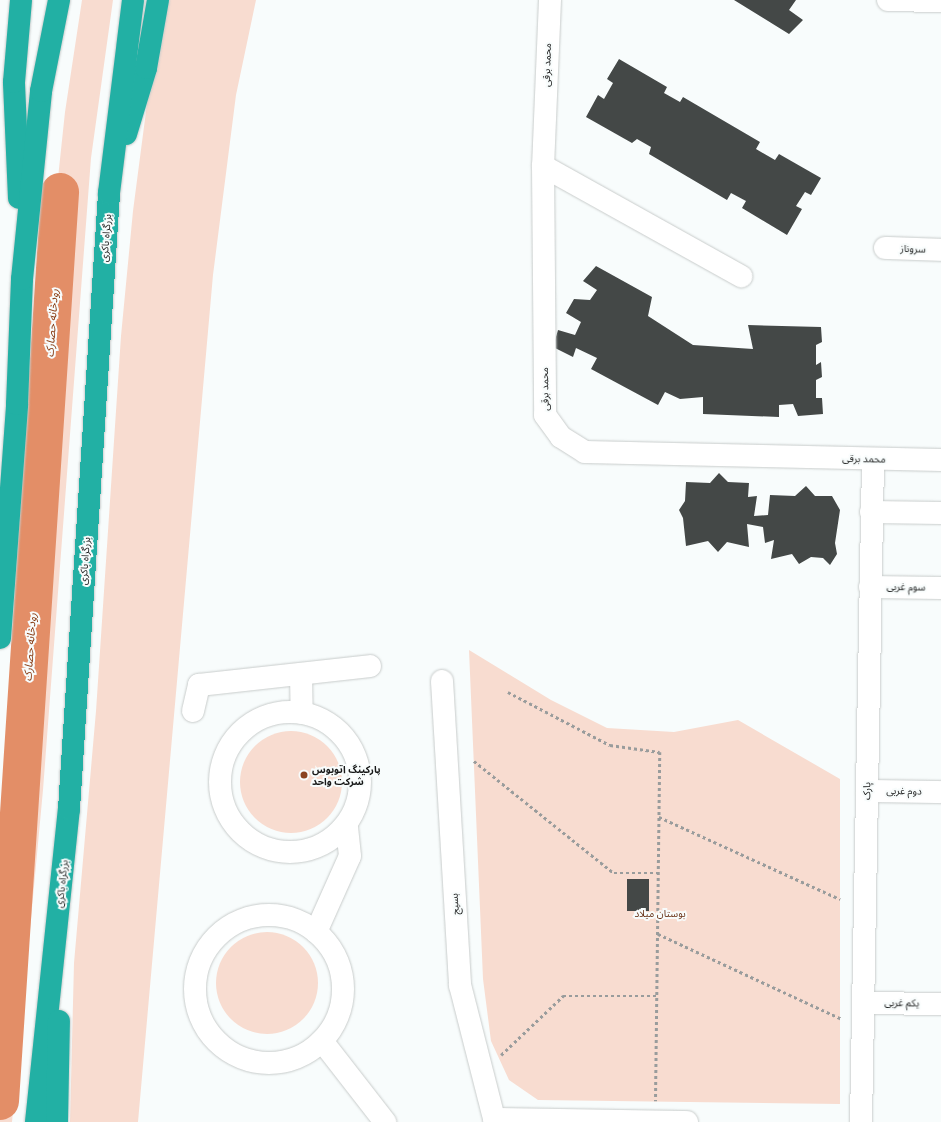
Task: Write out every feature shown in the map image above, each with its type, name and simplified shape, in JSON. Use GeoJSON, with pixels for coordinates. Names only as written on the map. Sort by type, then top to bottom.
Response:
{"type":"FeatureCollection","features":[{"type":"Feature","properties":{"kind":"highway"},"geometry":{"type":"LineString","coordinates":[[21,0],[14,82],[22,280]]}},
{"type":"Feature","properties":{"kind":"highway"},"geometry":{"type":"LineString","coordinates":[[0,638],[17,404],[22,280],[41,90],[59,0]]}},
{"type":"Feature","properties":{"kind":"highway","name":"بزرگراه باکری"},"geometry":{"type":"LineString","coordinates":[[36,1122],[69,809],[109,193],[134,0]]}},
{"type":"Feature","properties":{"kind":"highway"},"geometry":{"type":"LineString","coordinates":[[109,193],[146,68],[158,0]]}},
{"type":"Feature","properties":{"kind":"highway"},"geometry":{"type":"LineString","coordinates":[[57,1122],[59,911]]}},
{"type":"Feature","properties":{"kind":"street","name":"محمد برقی"},"geometry":{"type":"LineString","coordinates":[[550,0],[543,166],[545,415],[561,437],[586,452],[941,460]]}},
{"type":"Feature","properties":{"kind":"street"},"geometry":{"type":"LineString","coordinates":[[888,0],[941,1]]}},
{"type":"Feature","properties":{"kind":"street"},"geometry":{"type":"LineString","coordinates":[[543,166],[741,276]]}},
{"type":"Feature","properties":{"kind":"street","name":"سروناز"},"geometry":{"type":"LineString","coordinates":[[885,248],[941,250]]}},
{"type":"Feature","properties":{"kind":"street","name":"پارک"},"geometry":{"type":"LineString","coordinates":[[861,1122],[872,459]]}},
{"type":"Feature","properties":{"kind":"street"},"geometry":{"type":"LineString","coordinates":[[871,512],[941,513]]}},
{"type":"Feature","properties":{"kind":"street","name":"سوم غربی"},"geometry":{"type":"LineString","coordinates":[[870,587],[941,588]]}},
{"type":"Feature","properties":{"kind":"street"},"geometry":{"type":"LineString","coordinates":[[193,711],[199,685],[370,666]]}},
{"type":"Feature","properties":{"kind":"street"},"geometry":{"type":"LineString","coordinates":[[301,674],[302,713]]}},
{"type":"Feature","properties":{"kind":"street","name":"بسیج"},"geometry":{"type":"LineString","coordinates":[[442,681],[460,985],[495,1120]]}},
{"type":"Feature","properties":{"kind":"street"},"geometry":{"type":"LineString","coordinates":[[280,713],[302,713],[325,721],[343,736],[356,757],[361,780],[358,804],[347,825],[328,842],[306,851],[282,853],[259,846],[240,832],[226,812],[220,791],[220,769],[228,749],[237,737],[259,719],[280,713]]}},
{"type":"Feature","properties":{"kind":"street","name":"دوم غربی"},"geometry":{"type":"LineString","coordinates":[[867,791],[941,792]]}},
{"type":"Feature","properties":{"kind":"street"},"geometry":{"type":"LineString","coordinates":[[316,932],[350,856],[347,825]]}},
{"type":"Feature","properties":{"kind":"street"},"geometry":{"type":"LineString","coordinates":[[273,915],[296,920],[316,932],[332,950],[341,971],[343,996],[336,1020],[322,1040],[302,1056],[278,1062],[253,1061],[230,1052],[211,1036],[199,1014],[194,989],[198,965],[210,943],[228,927],[249,918],[273,915]]}},
{"type":"Feature","properties":{"kind":"street","name":"یکم غربی"},"geometry":{"type":"LineString","coordinates":[[863,1003],[941,1004]]}},
{"type":"Feature","properties":{"kind":"street"},"geometry":{"type":"LineString","coordinates":[[322,1040],[385,1122]]}},
{"type":"Feature","properties":{"kind":"street"},"geometry":{"type":"LineString","coordinates":[[495,1120],[687,1122]]}},
{"type":"Feature","properties":{"kind":"path"},"geometry":{"type":"LineString","coordinates":[[508,692],[610,745],[660,752],[656,1122]]}},
{"type":"Feature","properties":{"kind":"path"},"geometry":{"type":"LineString","coordinates":[[474,761],[614,874],[658,873]]}},
{"type":"Feature","properties":{"kind":"path"},"geometry":{"type":"LineString","coordinates":[[659,817],[840,899]]}},
{"type":"Feature","properties":{"kind":"path"},"geometry":{"type":"LineString","coordinates":[[658,934],[840,1017],[862,1042]]}},
{"type":"Feature","properties":{"kind":"path"},"geometry":{"type":"LineString","coordinates":[[498,1057],[563,996],[657,996]]}},
{"type":"Feature","properties":{"kind":"green space"},"geometry":{"type":"Polygon","coordinates":[[[82,0],[113,0],[91,158],[43,790],[12,1122],[0,1122],[0,948],[10,835],[34,466],[51,244],[65,112],[82,0]]]}},
{"type":"Feature","properties":{"kind":"green space"},"geometry":{"type":"Polygon","coordinates":[[[165,0],[256,0],[236,95],[213,275],[138,1122],[70,1122],[74,963],[96,711],[121,336],[133,211],[148,96],[165,0]]]}},
{"type":"Feature","properties":{"kind":"green space","name":"بوستان میلاد"},"geometry":{"type":"Polygon","coordinates":[[[469,650],[551,700],[607,728],[674,732],[738,720],[840,779],[840,1104],[538,1100],[509,1080],[491,1041],[483,979],[469,650]]]}},
{"type":"Feature","properties":{"kind":"green space"},"geometry":{"type":"Polygon","coordinates":[[[291,731],[310,735],[327,746],[338,763],[342,782],[338,801],[327,818],[310,829],[291,833],[272,829],[255,818],[244,801],[240,782],[244,763],[255,746],[272,735],[291,731]]]}},
{"type":"Feature","properties":{"kind":"green space"},"geometry":{"type":"Polygon","coordinates":[[[267,932],[287,936],[295,940],[303,947],[310,955],[314,963],[318,983],[314,1003],[310,1011],[303,1019],[295,1026],[287,1030],[267,1034],[247,1030],[239,1026],[231,1019],[224,1011],[220,1003],[216,983],[220,963],[224,955],[231,947],[239,940],[247,936],[267,932]]]}},
{"type":"Feature","properties":{"kind":"building"},"geometry":{"type":"Polygon","coordinates":[[[734,0],[796,0],[789,10],[803,20],[789,34],[734,0]]]}},
{"type":"Feature","properties":{"kind":"building"},"geometry":{"type":"Polygon","coordinates":[[[619,59],[667,87],[664,93],[680,102],[683,97],[760,142],[756,149],[775,160],[779,154],[821,178],[811,195],[805,192],[796,206],[802,209],[787,235],[742,208],[746,201],[731,193],[727,200],[649,154],[651,147],[637,139],[632,143],[586,117],[598,95],[604,99],[613,83],[607,79],[619,59]]]}},
{"type":"Feature","properties":{"kind":"building"},"geometry":{"type":"Polygon","coordinates":[[[596,266],[652,297],[648,316],[693,345],[753,349],[748,325],[821,327],[822,342],[816,345],[816,365],[821,362],[822,377],[816,380],[816,398],[822,398],[823,414],[798,416],[793,404],[779,405],[779,417],[703,414],[703,397],[680,399],[665,392],[658,405],[591,369],[597,358],[576,348],[573,357],[553,347],[558,330],[575,335],[581,322],[566,313],[574,299],[590,300],[597,290],[583,281],[596,266]]]}},
{"type":"Feature","properties":{"kind":"building"},"geometry":{"type":"Polygon","coordinates":[[[719,473],[728,482],[749,483],[748,497],[757,496],[754,516],[768,515],[770,495],[795,496],[806,486],[815,496],[832,496],[840,510],[835,543],[837,554],[830,565],[823,558],[811,557],[799,564],[792,554],[771,559],[774,540],[765,543],[763,527],[747,524],[749,547],[727,542],[718,552],[708,541],[686,546],[683,518],[679,510],[685,501],[686,482],[710,483],[719,473]]]}},
{"type":"Feature","properties":{"kind":"building"},"geometry":{"type":"Polygon","coordinates":[[[627,879],[649,879],[649,911],[627,911],[627,879]]]}},
{"type":"Feature","properties":{"kind":"waterway","name":"رودخانه حصارک"},"geometry":{"type":"LineString","coordinates":[[0,1101],[60,192]]}},
{"type":"Feature","properties":{"kind":"place","name":"پارکینگ اتوبوس شرکت واحد"},"geometry":{"type":"Point","coordinates":[304,775]}}]}
